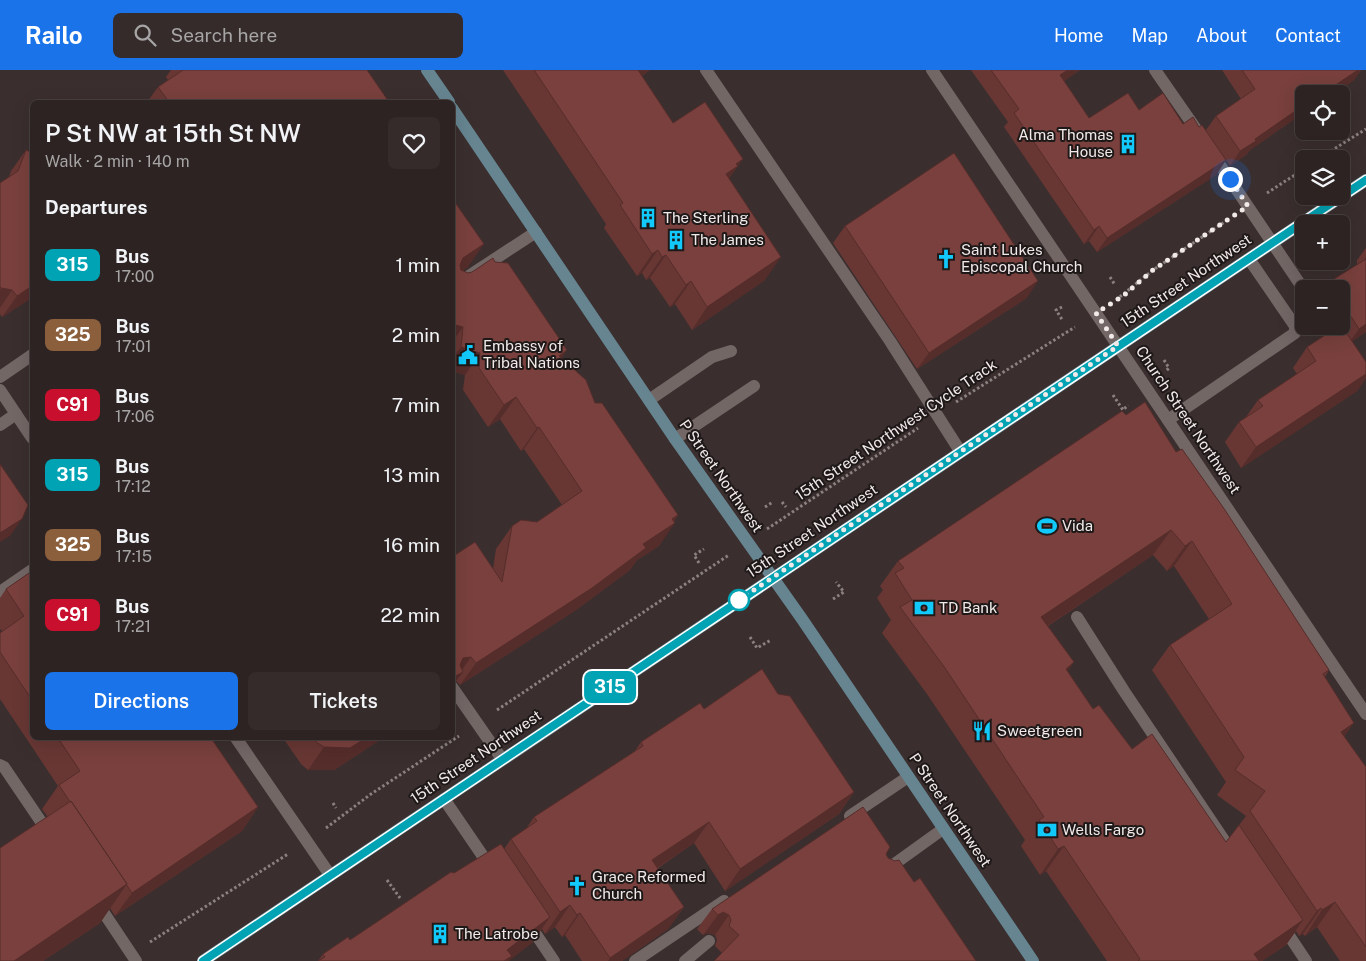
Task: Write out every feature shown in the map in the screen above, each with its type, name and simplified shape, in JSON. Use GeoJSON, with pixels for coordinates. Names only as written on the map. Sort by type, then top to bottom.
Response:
{"type":"FeatureCollection","features":[{"type":"Feature","properties":{"kind":"main road"},"geometry":{"type":"LineString","coordinates":[[427,70],[448,100]]}},
{"type":"Feature","properties":{"kind":"main road","name":"P Street Northwest"},"geometry":{"type":"LineString","coordinates":[[455,112],[675,439],[1033,961]]}},
{"type":"Feature","properties":{"kind":"main road","name":"15th Street Northwest"},"geometry":{"type":"LineString","coordinates":[[203,961],[1366,180]]}},
{"type":"Feature","properties":{"kind":"street"},"geometry":{"type":"LineString","coordinates":[[706,70],[938,414],[960,451]]}},
{"type":"Feature","properties":{"kind":"street","name":"Church Street Northwest"},"geometry":{"type":"LineString","coordinates":[[932,70],[1366,714]]}},
{"type":"Feature","properties":{"kind":"street"},"geometry":{"type":"LineString","coordinates":[[1155,70],[1297,280]]}},
{"type":"Feature","properties":{"kind":"street"},"geometry":{"type":"LineString","coordinates":[[455,285],[536,232]]}},
{"type":"Feature","properties":{"kind":"street"},"geometry":{"type":"LineString","coordinates":[[1168,420],[1294,333],[1295,326],[1249,258]]}},
{"type":"Feature","properties":{"kind":"street"},"geometry":{"type":"LineString","coordinates":[[1334,335],[1350,358]]}},
{"type":"Feature","properties":{"kind":"street"},"geometry":{"type":"LineString","coordinates":[[649,400],[712,357],[730,351]]}},
{"type":"Feature","properties":{"kind":"street"},"geometry":{"type":"LineString","coordinates":[[0,377],[30,356]]}},
{"type":"Feature","properties":{"kind":"street"},"geometry":{"type":"LineString","coordinates":[[675,439],[754,386]]}},
{"type":"Feature","properties":{"kind":"street"},"geometry":{"type":"LineString","coordinates":[[0,390],[30,435]]}},
{"type":"Feature","properties":{"kind":"street"},"geometry":{"type":"LineString","coordinates":[[0,425],[16,414]]}},
{"type":"Feature","properties":{"kind":"street"},"geometry":{"type":"LineString","coordinates":[[0,592],[30,571]]}},
{"type":"Feature","properties":{"kind":"street"},"geometry":{"type":"LineString","coordinates":[[1077,617],[1124,691],[1240,863]]}},
{"type":"Feature","properties":{"kind":"street"},"geometry":{"type":"LineString","coordinates":[[455,691],[502,760]]}},
{"type":"Feature","properties":{"kind":"street"},"geometry":{"type":"LineString","coordinates":[[237,740],[330,875]]}},
{"type":"Feature","properties":{"kind":"street"},"geometry":{"type":"LineString","coordinates":[[0,765],[59,847]]}},
{"type":"Feature","properties":{"kind":"street"},"geometry":{"type":"LineString","coordinates":[[840,823],[908,777]]}},
{"type":"Feature","properties":{"kind":"street"},"geometry":{"type":"LineString","coordinates":[[444,799],[498,878]]}},
{"type":"Feature","properties":{"kind":"street"},"geometry":{"type":"LineString","coordinates":[[880,874],[943,829]]}},
{"type":"Feature","properties":{"kind":"street"},"geometry":{"type":"LineString","coordinates":[[86,887],[136,961]]}},
{"type":"Feature","properties":{"kind":"street"},"geometry":{"type":"LineString","coordinates":[[635,961],[734,895]]}},
{"type":"Feature","properties":{"kind":"street"},"geometry":{"type":"LineString","coordinates":[[520,911],[554,961]]}},
{"type":"Feature","properties":{"kind":"street"},"geometry":{"type":"LineString","coordinates":[[1273,912],[1306,961]]}},
{"type":"Feature","properties":{"kind":"street"},"geometry":{"type":"LineString","coordinates":[[685,961],[709,941]]}},
{"type":"Feature","properties":{"kind":"path"},"geometry":{"type":"LineString","coordinates":[[1332,150],[1366,129]]}},
{"type":"Feature","properties":{"kind":"path","name":"15th Street Northwest Cycle Track"},"geometry":{"type":"LineString","coordinates":[[499,708],[938,414],[1123,296],[1153,270],[1295,175]]}},
{"type":"Feature","properties":{"kind":"path"},"geometry":{"type":"LineString","coordinates":[[1110,277],[1115,285]]}},
{"type":"Feature","properties":{"kind":"path"},"geometry":{"type":"LineString","coordinates":[[1056,310],[1064,321]]}},
{"type":"Feature","properties":{"kind":"path"},"geometry":{"type":"LineString","coordinates":[[1164,360],[1169,368]]}},
{"type":"Feature","properties":{"kind":"path"},"geometry":{"type":"LineString","coordinates":[[1113,395],[1123,410]]}},
{"type":"Feature","properties":{"kind":"path"},"geometry":{"type":"LineString","coordinates":[[765,507],[773,502]]}},
{"type":"Feature","properties":{"kind":"path"},"geometry":{"type":"LineString","coordinates":[[782,502],[786,508]]}},
{"type":"Feature","properties":{"kind":"path"},"geometry":{"type":"LineString","coordinates":[[699,563],[694,555],[704,549]]}},
{"type":"Feature","properties":{"kind":"path"},"geometry":{"type":"LineString","coordinates":[[833,599],[844,592],[836,582]]}},
{"type":"Feature","properties":{"kind":"path"},"geometry":{"type":"LineString","coordinates":[[750,637],[758,648],[771,640]]}},
{"type":"Feature","properties":{"kind":"path"},"geometry":{"type":"LineString","coordinates":[[333,803],[336,808]]}},
{"type":"Feature","properties":{"kind":"path"},"geometry":{"type":"LineString","coordinates":[[387,880],[400,898]]}},
{"type":"Feature","properties":{"kind":"building"},"geometry":{"type":"Polygon","coordinates":[[[183,70],[367,70],[388,100],[168,100],[158,87],[183,70]]]}},
{"type":"Feature","properties":{"kind":"building"},"geometry":{"type":"Polygon","coordinates":[[[534,70],[638,70],[673,123],[705,102],[743,159],[736,164],[738,166],[726,174],[781,257],[707,307],[691,281],[686,285],[666,255],[662,257],[658,250],[652,254],[620,205],[623,203],[534,70]]]}},
{"type":"Feature","properties":{"kind":"building"},"geometry":{"type":"Polygon","coordinates":[[[991,70],[1068,70],[1060,75],[1089,118],[1128,93],[1139,110],[1163,93],[1183,124],[1193,117],[1199,127],[1202,125],[1226,160],[1107,238],[1099,226],[1094,230],[1014,113],[1019,109],[991,70]]]}},
{"type":"Feature","properties":{"kind":"building"},"geometry":{"type":"Polygon","coordinates":[[[1242,70],[1358,70],[1336,85],[1295,85],[1295,111],[1240,151],[1216,116],[1255,89],[1242,70]]]}},
{"type":"Feature","properties":{"kind":"building"},"geometry":{"type":"Polygon","coordinates":[[[26,150],[30,152],[30,287],[17,296],[12,290],[0,287],[0,183],[18,171],[26,150]]]}},
{"type":"Feature","properties":{"kind":"building","name":"Saint Lukes Episcopal Church"},"geometry":{"type":"Polygon","coordinates":[[[954,153],[1038,281],[929,353],[845,226],[954,153]]]}},
{"type":"Feature","properties":{"kind":"building"},"geometry":{"type":"Polygon","coordinates":[[[455,202],[484,244],[463,258],[460,265],[461,270],[468,273],[472,272],[493,258],[495,262],[508,263],[567,350],[559,356],[586,380],[595,403],[602,403],[678,515],[672,519],[675,523],[643,544],[646,548],[592,588],[476,663],[471,657],[463,658],[460,665],[463,672],[455,676],[455,555],[475,542],[502,582],[512,526],[521,520],[537,522],[582,491],[539,427],[537,428],[516,397],[504,405],[479,368],[480,353],[461,347],[463,327],[455,325],[455,202]]]}},
{"type":"Feature","properties":{"kind":"building"},"geometry":{"type":"Polygon","coordinates":[[[1366,259],[1366,324],[1359,329],[1350,315],[1350,280],[1334,279],[1366,259]]]}},
{"type":"Feature","properties":{"kind":"building"},"geometry":{"type":"Polygon","coordinates":[[[1325,335],[1348,335],[1366,362],[1366,374],[1256,447],[1239,422],[1263,406],[1258,400],[1316,361],[1307,347],[1325,335]]]}},
{"type":"Feature","properties":{"kind":"building"},"geometry":{"type":"Polygon","coordinates":[[[1145,402],[1176,452],[1182,449],[1225,510],[1329,670],[1323,674],[1354,723],[1341,732],[1366,767],[1366,947],[1335,902],[1317,911],[1250,811],[1265,791],[1235,770],[1244,757],[1170,645],[1232,604],[1192,541],[1185,546],[1171,530],[1041,617],[1074,662],[1066,669],[1093,709],[1099,705],[1132,749],[1152,734],[1226,842],[1239,825],[1303,920],[1254,954],[1259,961],[1138,961],[1140,959],[1064,846],[1058,849],[1039,820],[1044,817],[945,668],[900,607],[912,600],[895,573],[904,568],[898,561],[1122,411],[1126,415],[1145,402]]]}},
{"type":"Feature","properties":{"kind":"building"},"geometry":{"type":"Polygon","coordinates":[[[0,464],[28,505],[22,519],[0,533],[0,464]]]}},
{"type":"Feature","properties":{"kind":"building"},"geometry":{"type":"Polygon","coordinates":[[[30,572],[30,697],[0,652],[0,633],[24,616],[6,589],[30,572]]]}},
{"type":"Feature","properties":{"kind":"building"},"geometry":{"type":"Polygon","coordinates":[[[762,669],[778,694],[790,696],[854,792],[740,869],[709,822],[652,860],[684,907],[610,958],[580,913],[577,915],[570,905],[560,912],[511,839],[537,821],[534,817],[643,746],[641,742],[700,703],[704,709],[762,669]]]}},
{"type":"Feature","properties":{"kind":"building"},"geometry":{"type":"Polygon","coordinates":[[[59,740],[212,740],[258,807],[132,893],[59,785],[80,771],[59,740]]]}},
{"type":"Feature","properties":{"kind":"building"},"geometry":{"type":"Polygon","coordinates":[[[315,740],[363,740],[350,748],[324,747],[315,740]]]}},
{"type":"Feature","properties":{"kind":"building"},"geometry":{"type":"Polygon","coordinates":[[[71,801],[127,884],[14,961],[0,961],[0,848],[71,801]]]}},
{"type":"Feature","properties":{"kind":"building"},"geometry":{"type":"Polygon","coordinates":[[[863,807],[890,847],[886,854],[888,858],[895,861],[899,860],[914,882],[920,878],[976,961],[714,961],[739,935],[729,926],[731,920],[729,915],[723,912],[718,915],[712,909],[863,807]]]}},
{"type":"Feature","properties":{"kind":"building"},"geometry":{"type":"Polygon","coordinates":[[[501,844],[550,917],[507,950],[512,956],[504,961],[318,961],[325,957],[323,954],[348,937],[350,940],[451,872],[454,873],[501,844]]]}},
{"type":"Feature","properties":{"kind":"bus line","name":"315"},"geometry":{"type":"LineString","coordinates":[[203,961],[1366,180]]}},
{"type":"Feature","properties":{"kind":"place","name":"Alma Thomas House"},"geometry":{"type":"Point","coordinates":[1128,144]}},
{"type":"Feature","properties":{"kind":"place","name":"The Sterling"},"geometry":{"type":"Point","coordinates":[648,218]}},
{"type":"Feature","properties":{"kind":"place","name":"The James"},"geometry":{"type":"Point","coordinates":[676,240]}},
{"type":"Feature","properties":{"kind":"place","name":"Saint Lukes Episcopal Church"},"geometry":{"type":"Point","coordinates":[946,259]}},
{"type":"Feature","properties":{"kind":"place","name":"Embassy of Tribal Nations"},"geometry":{"type":"Point","coordinates":[468,355]}},
{"type":"Feature","properties":{"kind":"place","name":"Vida"},"geometry":{"type":"Point","coordinates":[1047,526]}},
{"type":"Feature","properties":{"kind":"place","name":"TD Bank"},"geometry":{"type":"Point","coordinates":[924,608]}},
{"type":"Feature","properties":{"kind":"place","name":"Sweetgreen"},"geometry":{"type":"Point","coordinates":[982,731]}},
{"type":"Feature","properties":{"kind":"place","name":"Wells Fargo"},"geometry":{"type":"Point","coordinates":[1047,830]}},
{"type":"Feature","properties":{"kind":"place","name":"Grace Reformed Church"},"geometry":{"type":"Point","coordinates":[577,886]}},
{"type":"Feature","properties":{"kind":"place","name":"The Latrobe"},"geometry":{"type":"Point","coordinates":[440,934]}},
{"type":"Feature","properties":{"kind":"route"},"geometry":{"type":"LineString","coordinates":[[739,600],[1118,346],[1096,313],[1123,296],[1153,270],[1248,206],[1230,179]]}}]}
